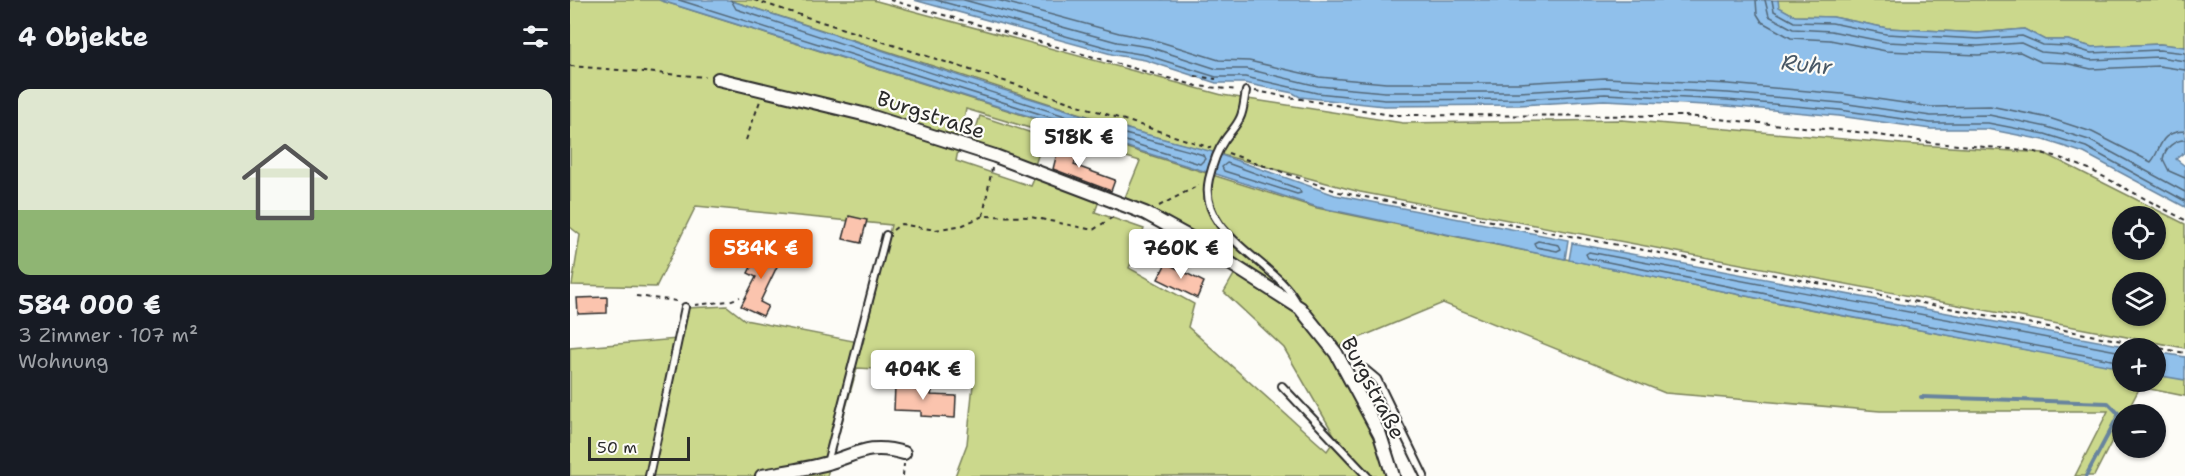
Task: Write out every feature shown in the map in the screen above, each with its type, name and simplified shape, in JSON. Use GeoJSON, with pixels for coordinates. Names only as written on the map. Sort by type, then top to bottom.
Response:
{"type":"FeatureCollection","features":[{"type":"Feature","properties":{"kind":"street","name":"Burgstraße"},"geometry":{"type":"LineString","coordinates":[[718,79],[867,115],[995,156],[1145,213],[1243,270],[1300,308],[1336,353],[1380,435],[1393,476]]}},
{"type":"Feature","properties":{"kind":"street"},"geometry":{"type":"LineString","coordinates":[[762,476],[827,463],[867,448],[884,447],[904,453]]}},
{"type":"Feature","properties":{"kind":"lane"},"geometry":{"type":"LineString","coordinates":[[1246,92],[1240,118],[1219,151],[1209,180],[1209,200],[1220,224],[1286,286],[1300,308]]}},
{"type":"Feature","properties":{"kind":"lane"},"geometry":{"type":"LineString","coordinates":[[827,463],[886,236]]}},
{"type":"Feature","properties":{"kind":"lane"},"geometry":{"type":"LineString","coordinates":[[649,476],[685,307]]}},
{"type":"Feature","properties":{"kind":"lane"},"geometry":{"type":"LineString","coordinates":[[1353,385],[1365,369],[1377,379],[1424,476]]}},
{"type":"Feature","properties":{"kind":"lane"},"geometry":{"type":"LineString","coordinates":[[1281,386],[1366,476]]}},
{"type":"Feature","properties":{"kind":"path"},"geometry":{"type":"LineString","coordinates":[[754,0],[1339,192],[2185,353]]}},
{"type":"Feature","properties":{"kind":"path"},"geometry":{"type":"LineString","coordinates":[[890,0],[1203,87],[1264,93],[1353,110],[1405,116],[1685,116],[1857,132],[1933,143],[2025,150],[2055,156],[2089,169],[2185,220]]}},
{"type":"Feature","properties":{"kind":"path"},"geometry":{"type":"LineString","coordinates":[[570,66],[718,79]]}},
{"type":"Feature","properties":{"kind":"path"},"geometry":{"type":"LineString","coordinates":[[1195,76],[1216,80]]}},
{"type":"Feature","properties":{"kind":"path"},"geometry":{"type":"LineString","coordinates":[[1203,87],[1205,78]]}},
{"type":"Feature","properties":{"kind":"path"},"geometry":{"type":"LineString","coordinates":[[746,140],[762,96]]}},
{"type":"Feature","properties":{"kind":"path"},"geometry":{"type":"LineString","coordinates":[[983,216],[995,156]]}},
{"type":"Feature","properties":{"kind":"path"},"geometry":{"type":"LineString","coordinates":[[1145,213],[1209,180]]}},
{"type":"Feature","properties":{"kind":"path"},"geometry":{"type":"LineString","coordinates":[[901,224],[934,230],[963,225],[983,216],[1031,217],[1093,230],[1128,206]]}},
{"type":"Feature","properties":{"kind":"path"},"geometry":{"type":"LineString","coordinates":[[636,296],[679,301],[685,307],[729,302],[740,297]]}},
{"type":"Feature","properties":{"kind":"green space"},"geometry":{"type":"Polygon","coordinates":[[[570,0],[659,0],[1317,208],[1838,315],[2112,365],[2112,392],[2137,392],[2131,404],[2112,404],[2112,441],[2094,476],[2075,476],[2108,411],[1880,411],[1665,393],[1443,303],[1337,347],[1378,434],[1388,476],[955,476],[967,444],[974,374],[857,368],[827,476],[652,476],[687,308],[727,306],[745,320],[863,343],[891,225],[696,206],[656,287],[572,285],[580,235],[570,227],[570,0]],[[966,109],[956,161],[1031,186],[1035,177],[1099,201],[1095,212],[1144,229],[1129,268],[1194,304],[1188,327],[1327,451],[1336,438],[1284,348],[1224,292],[1236,271],[1124,200],[1140,161],[966,109]]]}},
{"type":"Feature","properties":{"kind":"green space"},"geometry":{"type":"Polygon","coordinates":[[[729,0],[873,0],[1222,95],[1403,123],[1622,120],[1902,144],[2044,153],[2149,206],[2112,206],[2112,260],[2166,260],[2166,214],[2185,224],[2185,348],[2166,344],[2166,338],[2132,338],[1360,192],[1137,132],[729,0]]]}},
{"type":"Feature","properties":{"kind":"green space"},"geometry":{"type":"Polygon","coordinates":[[[1778,0],[2185,0],[2185,47],[2160,44],[2092,47],[2068,40],[2045,40],[2024,29],[1978,33],[1887,28],[1833,17],[1795,16],[1778,7],[1778,0]]]}},
{"type":"Feature","properties":{"kind":"green space"},"geometry":{"type":"Polygon","coordinates":[[[980,116],[1044,137],[1035,165],[971,144],[980,116]]]}},
{"type":"Feature","properties":{"kind":"green space"},"geometry":{"type":"Polygon","coordinates":[[[677,339],[647,476],[570,476],[570,348],[677,339]]]}},
{"type":"Feature","properties":{"kind":"green space"},"geometry":{"type":"Polygon","coordinates":[[[2166,376],[2185,379],[2185,396],[2165,392],[2166,376]]]}},
{"type":"Feature","properties":{"kind":"water"},"geometry":{"type":"Polygon","coordinates":[[[659,0],[729,0],[1137,132],[1213,152],[1207,172],[659,0]]]}},
{"type":"Feature","properties":{"kind":"water","name":"Ruhr"},"geometry":{"type":"Polygon","coordinates":[[[914,0],[1778,0],[1779,7],[1795,16],[1833,17],[1887,28],[1978,33],[2024,29],[2045,40],[2068,40],[2092,47],[2160,44],[2185,47],[2185,152],[2176,159],[2185,166],[2185,207],[2084,153],[2044,140],[1987,129],[1931,129],[1839,116],[1727,106],[1604,100],[1520,105],[1384,106],[1300,97],[1293,93],[1244,83],[1216,83],[1145,60],[1115,55],[914,0]]]}},
{"type":"Feature","properties":{"kind":"water"},"geometry":{"type":"Polygon","coordinates":[[[1221,155],[1335,195],[1568,240],[1565,259],[1317,207],[1213,173],[1221,155]]]}},
{"type":"Feature","properties":{"kind":"water"},"geometry":{"type":"Polygon","coordinates":[[[1572,243],[2112,344],[2112,366],[1840,315],[1569,260],[1572,243]]]}},
{"type":"Feature","properties":{"kind":"water"},"geometry":{"type":"Polygon","coordinates":[[[2166,354],[2185,357],[2185,380],[2166,377],[2166,354]]]}},
{"type":"Feature","properties":{"kind":"building"},"geometry":{"type":"Polygon","coordinates":[[[1059,145],[1078,150],[1074,165],[1115,180],[1111,191],[1053,169],[1059,145]]]}},
{"type":"Feature","properties":{"kind":"building"},"geometry":{"type":"Polygon","coordinates":[[[849,216],[867,220],[861,243],[843,239],[849,216]]]}},
{"type":"Feature","properties":{"kind":"building"},"geometry":{"type":"Polygon","coordinates":[[[762,246],[782,256],[760,302],[768,306],[763,316],[741,306],[756,277],[748,273],[762,246]]]}},
{"type":"Feature","properties":{"kind":"building"},"geometry":{"type":"Polygon","coordinates":[[[1166,263],[1204,282],[1197,298],[1158,279],[1166,263]]]}},
{"type":"Feature","properties":{"kind":"building"},"geometry":{"type":"Polygon","coordinates":[[[607,297],[607,313],[578,314],[577,298],[607,297]]]}},
{"type":"Feature","properties":{"kind":"building"},"geometry":{"type":"Polygon","coordinates":[[[899,378],[910,378],[909,389],[932,391],[931,395],[956,396],[955,418],[921,416],[921,411],[894,410],[895,386],[898,386],[899,378]]]}},
{"type":"Feature","properties":{"kind":"waterway"},"geometry":{"type":"LineString","coordinates":[[1921,397],[2108,403],[2119,414],[2086,476]]}}]}
